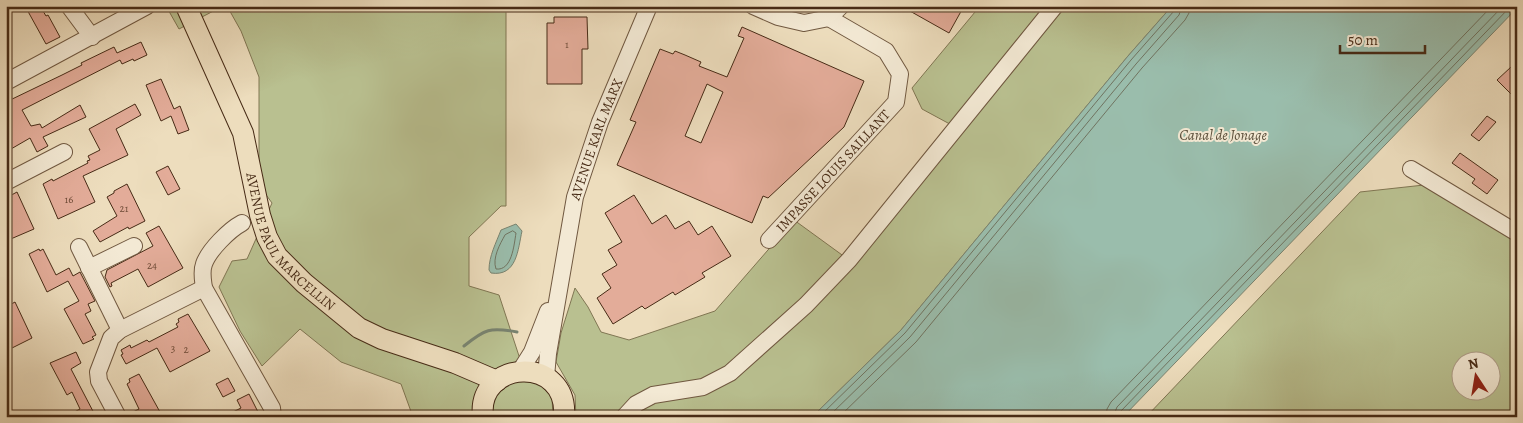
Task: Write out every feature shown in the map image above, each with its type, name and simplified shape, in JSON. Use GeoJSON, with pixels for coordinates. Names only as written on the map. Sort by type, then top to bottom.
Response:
{"type":"FeatureCollection","features":[{"type":"Feature","properties":{"kind":"main road","name":"AVENUE PAUL MARCELLIN"},"geometry":{"type":"LineString","coordinates":[[186,6],[243,133],[260,215],[267,237],[277,256],[304,283],[359,328],[382,339],[455,363],[497,381]]}},
{"type":"Feature","properties":{"kind":"main road"},"geometry":{"type":"LineString","coordinates":[[483,417],[485,399],[492,386],[512,372],[520,371],[538,373],[546,377],[558,388],[564,403],[564,417]]}},
{"type":"Feature","properties":{"kind":"street"},"geometry":{"type":"LineString","coordinates":[[69,6],[92,37]]}},
{"type":"Feature","properties":{"kind":"street"},"geometry":{"type":"LineString","coordinates":[[6,82],[147,6]]}},
{"type":"Feature","properties":{"kind":"street","name":"AVENUE KARL MARX"},"geometry":{"type":"LineString","coordinates":[[546,377],[560,278],[575,197],[600,122],[649,6]]}},
{"type":"Feature","properties":{"kind":"street"},"geometry":{"type":"LineString","coordinates":[[753,6],[778,17],[804,23],[835,12]]}},
{"type":"Feature","properties":{"kind":"street"},"geometry":{"type":"LineString","coordinates":[[624,417],[636,404],[653,395],[703,387],[730,374],[806,305],[849,260],[1056,6]]}},
{"type":"Feature","properties":{"kind":"street","name":"IMPASSE LOUIS SAILLANT"},"geometry":{"type":"LineString","coordinates":[[769,240],[896,102],[900,74],[886,52],[835,12]]}},
{"type":"Feature","properties":{"kind":"street"},"geometry":{"type":"LineString","coordinates":[[6,182],[64,152]]}},
{"type":"Feature","properties":{"kind":"street"},"geometry":{"type":"LineString","coordinates":[[1411,169],[1517,233]]}},
{"type":"Feature","properties":{"kind":"street"},"geometry":{"type":"LineString","coordinates":[[242,223],[222,239],[204,262],[202,270],[204,288],[272,408],[273,417]]}},
{"type":"Feature","properties":{"kind":"street"},"geometry":{"type":"LineString","coordinates":[[78,246],[120,330]]}},
{"type":"Feature","properties":{"kind":"street"},"geometry":{"type":"LineString","coordinates":[[89,268],[134,246]]}},
{"type":"Feature","properties":{"kind":"street","name":"AVENUE KARL MARX"},"geometry":{"type":"LineString","coordinates":[[520,371],[532,352],[560,278]]}},
{"type":"Feature","properties":{"kind":"street"},"geometry":{"type":"LineString","coordinates":[[118,417],[99,381],[98,372],[111,338],[120,330],[204,288]]}},
{"type":"Feature","properties":{"kind":"shaded area"},"geometry":{"type":"Polygon","coordinates":[[[166,6],[223,6],[179,29],[166,6]]]}},
{"type":"Feature","properties":{"kind":"shaded area"},"geometry":{"type":"Polygon","coordinates":[[[227,6],[506,6],[506,206],[501,206],[469,237],[469,286],[499,295],[519,356],[536,381],[552,397],[553,417],[413,417],[401,384],[341,362],[300,329],[262,366],[240,331],[219,287],[232,261],[247,259],[272,203],[259,185],[259,77],[241,31],[227,6]]]}},
{"type":"Feature","properties":{"kind":"shaded area"},"geometry":{"type":"Polygon","coordinates":[[[980,6],[1172,6],[1128,56],[901,330],[812,417],[576,417],[575,395],[556,362],[561,333],[575,288],[588,307],[601,332],[629,340],[715,311],[794,220],[849,260],[959,129],[922,109],[912,88],[980,6]]]}},
{"type":"Feature","properties":{"kind":"shaded area"},"geometry":{"type":"Polygon","coordinates":[[[1424,185],[1517,241],[1517,417],[1146,417],[1360,192],[1424,185]]]}},
{"type":"Feature","properties":{"kind":"water","name":"Canal de Jonage"},"geometry":{"type":"Polygon","coordinates":[[[1172,6],[1517,6],[1517,8],[1123,417],[812,417],[901,330],[1128,56],[1172,6]]]}},
{"type":"Feature","properties":{"kind":"water"},"geometry":{"type":"Polygon","coordinates":[[[516,224],[522,231],[515,260],[506,271],[491,273],[489,270],[490,260],[501,230],[516,224]]]}},
{"type":"Feature","properties":{"kind":"building"},"geometry":{"type":"Polygon","coordinates":[[[25,6],[40,6],[46,16],[48,15],[60,37],[46,44],[25,6]]]}},
{"type":"Feature","properties":{"kind":"building"},"geometry":{"type":"Polygon","coordinates":[[[901,6],[964,6],[949,33],[901,6]]]}},
{"type":"Feature","properties":{"kind":"building"},"geometry":{"type":"Polygon","coordinates":[[[554,17],[587,17],[588,49],[582,49],[582,84],[547,84],[547,23],[554,23],[554,17]]]}},
{"type":"Feature","properties":{"kind":"building"},"geometry":{"type":"Polygon","coordinates":[[[742,27],[864,81],[844,127],[768,198],[763,196],[752,223],[617,165],[636,122],[630,120],[660,49],[673,54],[675,51],[685,55],[701,62],[699,66],[727,77],[744,38],[738,36],[742,27]],[[707,84],[685,136],[701,143],[723,92],[707,84]]]}},
{"type":"Feature","properties":{"kind":"building"},"geometry":{"type":"Polygon","coordinates":[[[141,42],[147,55],[122,64],[120,60],[22,110],[31,126],[40,124],[42,128],[80,105],[86,117],[43,137],[48,146],[37,152],[30,138],[11,149],[6,141],[6,102],[82,65],[81,63],[114,47],[117,53],[141,42]]]}},
{"type":"Feature","properties":{"kind":"building"},"geometry":{"type":"Polygon","coordinates":[[[1511,67],[1517,72],[1517,100],[1497,80],[1511,67]]]}},
{"type":"Feature","properties":{"kind":"building"},"geometry":{"type":"Polygon","coordinates":[[[161,79],[174,109],[180,106],[189,130],[178,134],[171,116],[161,121],[146,85],[161,79]]]}},
{"type":"Feature","properties":{"kind":"building"},"geometry":{"type":"Polygon","coordinates":[[[135,104],[141,115],[116,129],[128,155],[83,176],[95,202],[58,219],[43,184],[52,179],[53,181],[88,163],[87,161],[90,160],[88,156],[100,150],[89,129],[135,104]]]}},
{"type":"Feature","properties":{"kind":"building"},"geometry":{"type":"Polygon","coordinates":[[[1487,116],[1496,122],[1479,141],[1471,135],[1487,116]]]}},
{"type":"Feature","properties":{"kind":"building"},"geometry":{"type":"Polygon","coordinates":[[[1460,153],[1498,180],[1487,194],[1472,183],[1475,179],[1452,163],[1460,153]]]}},
{"type":"Feature","properties":{"kind":"building"},"geometry":{"type":"Polygon","coordinates":[[[168,166],[180,189],[168,195],[156,172],[168,166]]]}},
{"type":"Feature","properties":{"kind":"building"},"geometry":{"type":"Polygon","coordinates":[[[127,184],[145,221],[129,229],[128,227],[100,242],[93,231],[117,216],[107,197],[127,184]]]}},
{"type":"Feature","properties":{"kind":"building"},"geometry":{"type":"Polygon","coordinates":[[[17,192],[34,229],[6,241],[6,198],[17,192]]]}},
{"type":"Feature","properties":{"kind":"building"},"geometry":{"type":"Polygon","coordinates":[[[634,195],[652,224],[666,215],[675,229],[689,221],[698,235],[712,226],[731,256],[702,273],[705,277],[675,295],[673,292],[645,309],[642,306],[613,324],[597,298],[611,288],[602,274],[617,265],[608,250],[622,242],[605,213],[634,195]]]}},
{"type":"Feature","properties":{"kind":"building"},"geometry":{"type":"Polygon","coordinates":[[[159,226],[183,268],[148,287],[138,269],[111,283],[112,286],[110,287],[105,277],[107,270],[153,246],[146,233],[159,226]]]}},
{"type":"Feature","properties":{"kind":"building"},"geometry":{"type":"Polygon","coordinates":[[[39,249],[40,251],[43,249],[56,275],[69,268],[73,276],[80,272],[95,301],[88,304],[91,311],[85,314],[96,335],[92,337],[94,339],[83,344],[64,309],[79,301],[68,281],[47,292],[29,254],[39,249]]]}},
{"type":"Feature","properties":{"kind":"building"},"geometry":{"type":"Polygon","coordinates":[[[15,302],[32,338],[6,351],[6,307],[15,302]]]}},
{"type":"Feature","properties":{"kind":"building"},"geometry":{"type":"Polygon","coordinates":[[[188,314],[210,351],[170,372],[157,348],[126,364],[121,355],[123,354],[121,350],[130,345],[131,348],[147,340],[149,342],[178,327],[176,324],[179,322],[178,319],[188,314]]]}},
{"type":"Feature","properties":{"kind":"building"},"geometry":{"type":"Polygon","coordinates":[[[76,352],[81,363],[71,369],[96,417],[65,417],[80,409],[72,392],[67,395],[50,363],[76,352]]]}},
{"type":"Feature","properties":{"kind":"building"},"geometry":{"type":"Polygon","coordinates":[[[139,374],[160,412],[151,417],[128,417],[127,415],[139,409],[127,384],[130,382],[129,379],[139,374]]]}},
{"type":"Feature","properties":{"kind":"building"},"geometry":{"type":"Polygon","coordinates":[[[228,378],[235,391],[223,397],[216,384],[228,378]]]}},
{"type":"Feature","properties":{"kind":"building"},"geometry":{"type":"Polygon","coordinates":[[[249,394],[258,412],[250,417],[223,417],[241,408],[237,400],[249,394]]]}},
{"type":"Feature","properties":{"kind":"waterway"},"geometry":{"type":"LineString","coordinates":[[464,346],[477,336],[488,331],[517,332]]}},
{"type":"Feature","properties":{"kind":"waterway"},"geometry":{"type":"LineString","coordinates":[[386,417],[394,413]]}}]}
